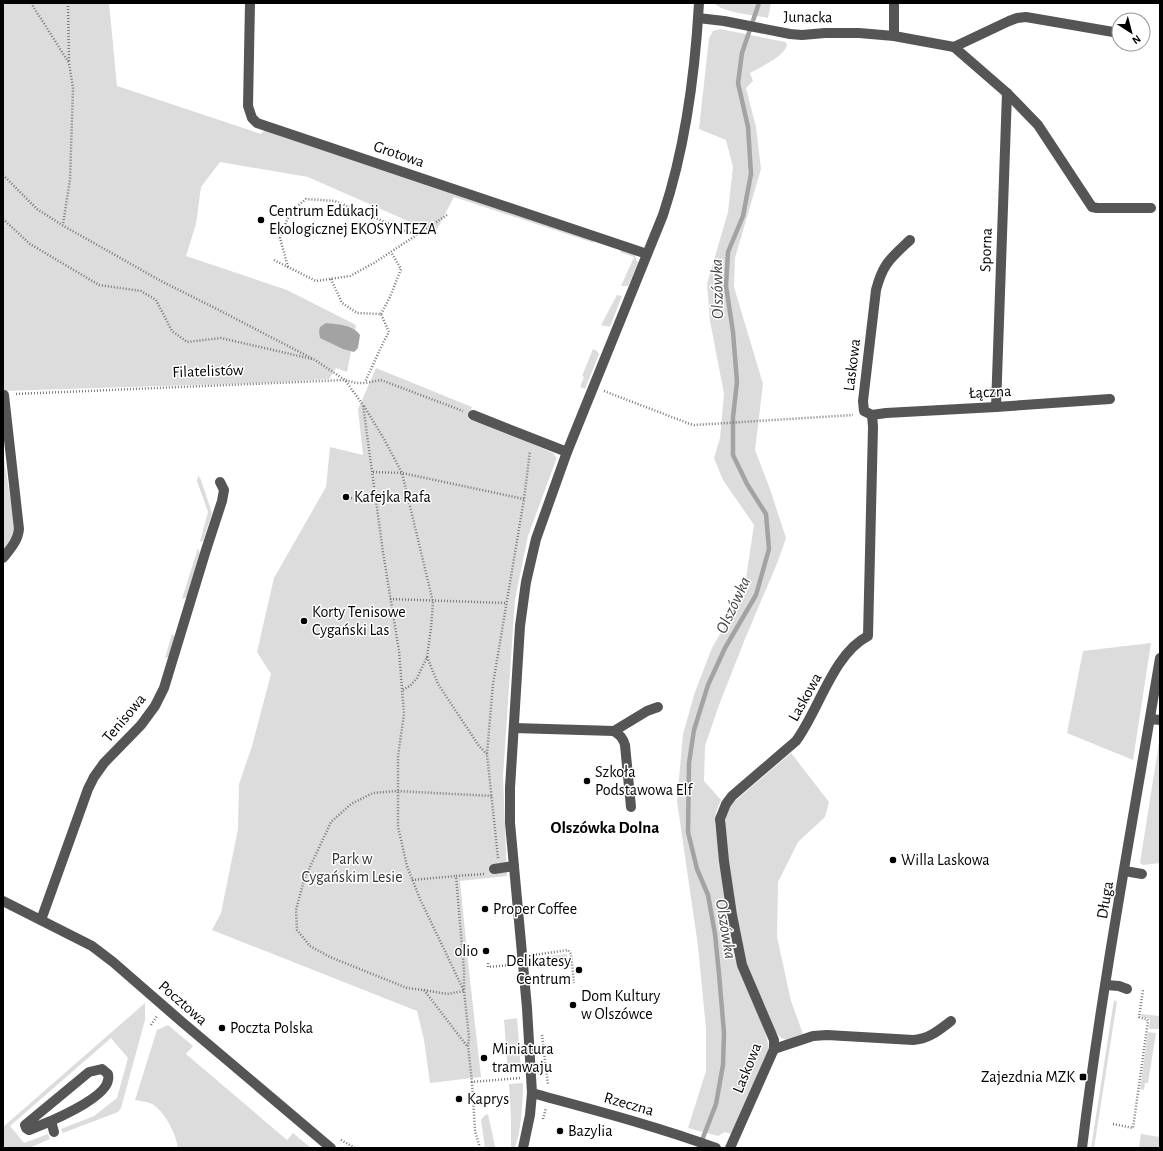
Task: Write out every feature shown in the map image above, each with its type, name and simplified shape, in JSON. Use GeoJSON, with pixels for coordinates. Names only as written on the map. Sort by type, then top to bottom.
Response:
{"type":"FeatureCollection","features":[{"type":"Feature","properties":{"kind":"street","name":"Grotowa"},"geometry":{"type":"LineString","coordinates":[[250,3],[248,106],[252,118],[257,123],[647,254]]}},
{"type":"Feature","properties":{"kind":"street"},"geometry":{"type":"LineString","coordinates":[[523,1148],[530,1115],[532,1093],[527,1008],[510,823],[520,626],[526,582],[536,539],[567,452],[663,215],[670,193],[681,150],[692,87],[699,3]]}},
{"type":"Feature","properties":{"kind":"street"},"geometry":{"type":"LineString","coordinates":[[894,3],[894,36]]}},
{"type":"Feature","properties":{"kind":"street"},"geometry":{"type":"LineString","coordinates":[[1111,32],[1026,17],[1009,21],[954,47],[1007,93],[1038,125],[1092,207],[1151,208]]}},
{"type":"Feature","properties":{"kind":"street","name":"Junacka"},"geometry":{"type":"LineString","coordinates":[[698,18],[802,35],[842,32],[894,36],[954,47]]}},
{"type":"Feature","properties":{"kind":"street","name":"Sporna"},"geometry":{"type":"LineString","coordinates":[[996,407],[1007,93]]}},
{"type":"Feature","properties":{"kind":"street","name":"Laskowa"},"geometry":{"type":"LineString","coordinates":[[730,1148],[774,1049],[774,1040],[742,965],[736,940],[728,889],[720,819],[726,804],[732,796],[796,741],[803,732],[825,689],[845,657],[852,647],[868,636],[873,435],[868,413],[863,401],[876,290],[880,276],[884,266],[910,240]]}},
{"type":"Feature","properties":{"kind":"street"},"geometry":{"type":"LineString","coordinates":[[3,558],[16,539],[19,529],[4,395]]}},
{"type":"Feature","properties":{"kind":"street","name":"Łączna"},"geometry":{"type":"LineString","coordinates":[[868,413],[996,407],[1110,399]]}},
{"type":"Feature","properties":{"kind":"street"},"geometry":{"type":"LineString","coordinates":[[473,415],[567,452]]}},
{"type":"Feature","properties":{"kind":"street","name":"Tenisowa"},"geometry":{"type":"LineString","coordinates":[[41,920],[88,789],[94,777],[104,763],[141,725],[155,706],[164,688],[222,502],[224,490],[220,482]]}},
{"type":"Feature","properties":{"kind":"street","name":"Długa"},"geometry":{"type":"LineString","coordinates":[[1082,1148],[1089,1094],[1125,871],[1155,720],[1160,658]]}},
{"type":"Feature","properties":{"kind":"street"},"geometry":{"type":"LineString","coordinates":[[614,731],[647,711],[658,707]]}},
{"type":"Feature","properties":{"kind":"street"},"geometry":{"type":"LineString","coordinates":[[514,728],[614,731],[620,734],[625,746],[631,808]]}},
{"type":"Feature","properties":{"kind":"street"},"geometry":{"type":"LineString","coordinates":[[489,872],[514,866]]}},
{"type":"Feature","properties":{"kind":"street"},"geometry":{"type":"LineString","coordinates":[[1125,871],[1142,874]]}},
{"type":"Feature","properties":{"kind":"street","name":"Pocztowa"},"geometry":{"type":"LineString","coordinates":[[3,901],[92,946],[113,962],[331,1148]]}},
{"type":"Feature","properties":{"kind":"street"},"geometry":{"type":"LineString","coordinates":[[1106,985],[1119,986],[1127,989]]}},
{"type":"Feature","properties":{"kind":"street"},"geometry":{"type":"LineString","coordinates":[[774,1049],[813,1036],[827,1035],[913,1040],[922,1039],[937,1032],[952,1021]]}},
{"type":"Feature","properties":{"kind":"street"},"geometry":{"type":"LineString","coordinates":[[102,1069],[108,1074],[108,1081],[105,1087],[84,1104],[50,1121],[29,1130],[25,1125],[90,1072],[102,1069]]}},
{"type":"Feature","properties":{"kind":"street","name":"Rzeczna"},"geometry":{"type":"LineString","coordinates":[[532,1093],[681,1135],[716,1148]]}},
{"type":"Feature","properties":{"kind":"street"},"geometry":{"type":"LineString","coordinates":[[50,1121],[54,1132]]}},
{"type":"Feature","properties":{"kind":"path"},"geometry":{"type":"LineString","coordinates":[[31,3],[69,63]]}},
{"type":"Feature","properties":{"kind":"path"},"geometry":{"type":"LineString","coordinates":[[62,225],[70,180],[72,141],[73,88],[69,63],[68,3]]}},
{"type":"Feature","properties":{"kind":"path"},"geometry":{"type":"LineString","coordinates":[[3,175],[38,209],[62,225],[161,281],[315,360],[345,380],[363,405],[384,439],[402,473],[433,602],[427,657],[417,678],[410,686],[402,690]]}},
{"type":"Feature","properties":{"kind":"path"},"geometry":{"type":"LineString","coordinates":[[288,267],[280,238],[290,212],[306,199],[334,201],[416,235]]}},
{"type":"Feature","properties":{"kind":"path"},"geometry":{"type":"LineString","coordinates":[[274,260],[316,281],[350,276],[391,252],[447,215]]}},
{"type":"Feature","properties":{"kind":"path"},"geometry":{"type":"LineString","coordinates":[[3,219],[30,244],[99,285],[141,291],[156,300],[172,331],[187,342],[221,338],[315,360]]}},
{"type":"Feature","properties":{"kind":"path"},"geometry":{"type":"LineString","coordinates":[[381,314],[390,297],[400,269],[391,252]]}},
{"type":"Feature","properties":{"kind":"path"},"geometry":{"type":"LineString","coordinates":[[331,279],[342,303],[357,313],[381,314]]}},
{"type":"Feature","properties":{"kind":"path"},"geometry":{"type":"LineString","coordinates":[[365,383],[389,332],[381,314]]}},
{"type":"Feature","properties":{"kind":"path","name":"Filatelistów"},"geometry":{"type":"LineString","coordinates":[[4,395],[18,393],[345,380],[356,383],[365,383],[382,380],[473,415]]}},
{"type":"Feature","properties":{"kind":"path"},"geometry":{"type":"LineString","coordinates":[[602,390],[690,424],[747,422],[868,413]]}},
{"type":"Feature","properties":{"kind":"path"},"geometry":{"type":"LineString","coordinates":[[363,405],[390,599],[399,652],[404,714],[398,756],[398,827],[406,866],[464,991]]}},
{"type":"Feature","properties":{"kind":"path"},"geometry":{"type":"LineString","coordinates":[[373,472],[402,473],[524,499]]}},
{"type":"Feature","properties":{"kind":"path"},"geometry":{"type":"LineString","coordinates":[[351,498],[376,501]]}},
{"type":"Feature","properties":{"kind":"path"},"geometry":{"type":"LineString","coordinates":[[390,599],[433,602],[506,603]]}},
{"type":"Feature","properties":{"kind":"path"},"geometry":{"type":"LineString","coordinates":[[427,657],[438,684],[479,746],[487,754]]}},
{"type":"Feature","properties":{"kind":"path"},"geometry":{"type":"LineString","coordinates":[[464,991],[447,994],[407,988],[330,956],[310,946],[297,930],[296,910],[304,880],[331,822],[351,804],[373,793],[397,791],[492,796]]}},
{"type":"Feature","properties":{"kind":"path"},"geometry":{"type":"LineString","coordinates":[[412,880],[489,872]]}},
{"type":"Feature","properties":{"kind":"path"},"geometry":{"type":"LineString","coordinates":[[456,876],[475,1130],[480,1148]]}},
{"type":"Feature","properties":{"kind":"path"},"geometry":{"type":"LineString","coordinates":[[532,961],[531,954],[568,950],[571,954],[574,983]]}},
{"type":"Feature","properties":{"kind":"path"},"geometry":{"type":"LineString","coordinates":[[488,963],[488,967],[504,965]]}},
{"type":"Feature","properties":{"kind":"path"},"geometry":{"type":"LineString","coordinates":[[424,990],[468,1046]]}},
{"type":"Feature","properties":{"kind":"path"},"geometry":{"type":"LineString","coordinates":[[1113,1124],[1133,1128],[1148,1021],[1139,1016],[1143,990]]}},
{"type":"Feature","properties":{"kind":"path"},"geometry":{"type":"LineString","coordinates":[[151,1025],[160,1013]]}},
{"type":"Feature","properties":{"kind":"path"},"geometry":{"type":"LineString","coordinates":[[542,1031],[549,1098],[543,1119]]}},
{"type":"Feature","properties":{"kind":"path"},"geometry":{"type":"LineString","coordinates":[[472,1082],[521,1078]]}},
{"type":"Feature","properties":{"kind":"green space"},"geometry":{"type":"Polygon","coordinates":[[[3,3],[109,3],[117,86],[261,134],[265,130],[590,237],[594,243],[454,197],[435,233],[308,177],[220,162],[201,187],[196,224],[186,256],[287,290],[356,325],[347,372],[336,368],[329,379],[258,383],[3,391],[3,3]]]}},
{"type":"Feature","properties":{"kind":"green space"},"geometry":{"type":"Polygon","coordinates":[[[714,3],[771,3],[768,18],[724,9],[714,3]]]}},
{"type":"Feature","properties":{"kind":"green space"},"geometry":{"type":"Polygon","coordinates":[[[720,29],[785,42],[787,44],[786,48],[777,57],[750,73],[753,81],[746,88],[756,127],[761,169],[735,258],[734,287],[763,384],[755,450],[786,538],[719,705],[705,746],[704,781],[721,800],[716,812],[715,825],[728,914],[763,1023],[769,1048],[731,1134],[725,1132],[718,1136],[688,1128],[706,1071],[706,1029],[698,946],[677,801],[683,734],[695,692],[712,648],[744,592],[754,525],[723,480],[714,458],[720,438],[724,394],[710,321],[707,284],[728,212],[733,167],[726,140],[699,129],[709,38],[713,31],[720,29]]]}},
{"type":"Feature","properties":{"kind":"green space"},"geometry":{"type":"Polygon","coordinates":[[[621,250],[634,254],[638,263],[628,286],[621,286],[634,257],[620,252],[621,250]]]}},
{"type":"Feature","properties":{"kind":"green space"},"geometry":{"type":"Polygon","coordinates":[[[617,295],[622,296],[610,327],[601,325],[617,295]]]}},
{"type":"Feature","properties":{"kind":"green space"},"geometry":{"type":"Polygon","coordinates":[[[593,349],[599,354],[585,389],[580,387],[584,377],[582,376],[593,349]]]}},
{"type":"Feature","properties":{"kind":"green space","name":"Park w Cygańskim Lesie"},"geometry":{"type":"Polygon","coordinates":[[[376,368],[472,407],[468,419],[509,434],[553,453],[556,457],[528,536],[515,599],[503,776],[507,876],[460,881],[481,1077],[430,1083],[424,1040],[417,1011],[212,930],[221,913],[238,829],[239,784],[252,746],[271,674],[257,652],[274,578],[326,487],[330,447],[363,455],[358,409],[376,368]]]}},
{"type":"Feature","properties":{"kind":"green space"},"geometry":{"type":"Polygon","coordinates":[[[3,453],[15,527],[11,541],[3,551],[3,453]]]}},
{"type":"Feature","properties":{"kind":"green space"},"geometry":{"type":"Polygon","coordinates":[[[198,475],[212,513],[203,541],[200,542],[208,512],[197,481],[198,475]]]}},
{"type":"Feature","properties":{"kind":"green space"},"geometry":{"type":"Polygon","coordinates":[[[198,548],[200,554],[187,597],[182,599],[198,548]]]}},
{"type":"Feature","properties":{"kind":"green space"},"geometry":{"type":"Polygon","coordinates":[[[172,634],[175,637],[169,657],[165,658],[172,634]]]}},
{"type":"Feature","properties":{"kind":"green space"},"geometry":{"type":"Polygon","coordinates":[[[1151,643],[1133,760],[1067,733],[1083,651],[1151,643]]]}},
{"type":"Feature","properties":{"kind":"green space"},"geometry":{"type":"Polygon","coordinates":[[[1160,736],[1160,863],[1143,865],[1140,863],[1160,736]]]}},
{"type":"Feature","properties":{"kind":"green space"},"geometry":{"type":"Polygon","coordinates":[[[791,753],[829,802],[825,817],[798,842],[778,882],[777,937],[791,1001],[803,1034],[787,1040],[781,1038],[775,1031],[744,964],[727,863],[725,826],[729,806],[791,753]]]}},
{"type":"Feature","properties":{"kind":"green space"},"geometry":{"type":"Polygon","coordinates":[[[567,954],[568,964],[537,968],[536,958],[567,954]]]}},
{"type":"Feature","properties":{"kind":"green space"},"geometry":{"type":"Polygon","coordinates":[[[1114,1000],[1117,1002],[1094,1148],[1091,1148],[1114,1000]]]}},
{"type":"Feature","properties":{"kind":"green space"},"geometry":{"type":"Polygon","coordinates":[[[145,1003],[145,1020],[121,1108],[118,1112],[63,1133],[61,1129],[94,1116],[117,1098],[128,1058],[111,1038],[10,1126],[24,1143],[48,1134],[50,1139],[29,1148],[3,1148],[3,1127],[145,1003]]]}},
{"type":"Feature","properties":{"kind":"green space"},"geometry":{"type":"Polygon","coordinates":[[[1141,1014],[1160,1016],[1160,1029],[1149,1029],[1150,1019],[1142,1017],[1141,1014]]]}},
{"type":"Feature","properties":{"kind":"green space"},"geometry":{"type":"Polygon","coordinates":[[[517,1018],[521,1071],[508,1072],[504,1020],[517,1018]]]}},
{"type":"Feature","properties":{"kind":"green space"},"geometry":{"type":"Polygon","coordinates":[[[168,1025],[193,1046],[186,1054],[287,1140],[293,1133],[311,1148],[178,1148],[172,1129],[160,1111],[150,1103],[135,1100],[157,1030],[168,1025]]]}},
{"type":"Feature","properties":{"kind":"green space"},"geometry":{"type":"Polygon","coordinates":[[[1148,1032],[1156,1033],[1148,1083],[1145,1083],[1144,1090],[1140,1089],[1148,1032]]]}},
{"type":"Feature","properties":{"kind":"green space"},"geometry":{"type":"Polygon","coordinates":[[[523,1083],[523,1097],[518,1136],[514,1148],[511,1148],[509,1084],[523,1083]]]}},
{"type":"Feature","properties":{"kind":"green space"},"geometry":{"type":"Polygon","coordinates":[[[488,1114],[495,1146],[494,1148],[485,1148],[481,1120],[488,1114]]]}},
{"type":"Feature","properties":{"kind":"green space"},"geometry":{"type":"Polygon","coordinates":[[[1141,1134],[1160,1137],[1160,1148],[1139,1148],[1141,1134]]]}},
{"type":"Feature","properties":{"kind":"shaded area"},"geometry":{"type":"Polygon","coordinates":[[[326,323],[354,329],[360,335],[358,348],[354,352],[343,349],[320,338],[320,327],[326,323]]]}},
{"type":"Feature","properties":{"kind":"waterway","name":"Olszówka"},"geometry":{"type":"LineString","coordinates":[[699,1148],[716,1104],[723,1065],[724,1033],[715,934],[708,895],[697,869],[688,832],[689,763],[694,730],[708,685],[725,648],[756,595],[769,549],[766,514],[747,484],[733,455],[733,417],[737,382],[733,332],[726,286],[728,252],[743,216],[751,174],[748,127],[738,83],[742,53],[759,3]]}},
{"type":"Feature","properties":{"kind":"place","name":"Centrum Edukacji Ekologicznej EKOSYNTEZA"},"geometry":{"type":"Point","coordinates":[261,220]}},
{"type":"Feature","properties":{"kind":"place","name":"Kafejka Rafa"},"geometry":{"type":"Point","coordinates":[346,497]}},
{"type":"Feature","properties":{"kind":"place","name":"Korty Tenisowe Cygański Las"},"geometry":{"type":"Point","coordinates":[304,621]}},
{"type":"Feature","properties":{"kind":"place","name":"Szkoła Podstawowa Elf"},"geometry":{"type":"Point","coordinates":[587,781]}},
{"type":"Feature","properties":{"kind":"place","name":"Willa Laskowa"},"geometry":{"type":"Point","coordinates":[893,860]}},
{"type":"Feature","properties":{"kind":"place","name":"Proper Coffee"},"geometry":{"type":"Point","coordinates":[485,909]}},
{"type":"Feature","properties":{"kind":"place","name":"olio"},"geometry":{"type":"Point","coordinates":[486,951]}},
{"type":"Feature","properties":{"kind":"place","name":"Delikatesy Centrum"},"geometry":{"type":"Point","coordinates":[579,970]}},
{"type":"Feature","properties":{"kind":"place","name":"Dom Kultury w Olszówce"},"geometry":{"type":"Point","coordinates":[573,1005]}},
{"type":"Feature","properties":{"kind":"place","name":"Poczta Polska"},"geometry":{"type":"Point","coordinates":[222,1028]}},
{"type":"Feature","properties":{"kind":"place","name":"Miniatura tramwaju"},"geometry":{"type":"Point","coordinates":[484,1058]}},
{"type":"Feature","properties":{"kind":"place","name":"Zajezdnia MZK"},"geometry":{"type":"Point","coordinates":[1083,1077]}},
{"type":"Feature","properties":{"kind":"place","name":"Kaprys"},"geometry":{"type":"Point","coordinates":[459,1099]}},
{"type":"Feature","properties":{"kind":"place","name":"Bazylia"},"geometry":{"type":"Point","coordinates":[560,1131]}},
{"type":"Feature","properties":{"kind":"district","name":"Olszówka Dolna"},"geometry":{"type":"Point","coordinates":[605,827]}}]}
